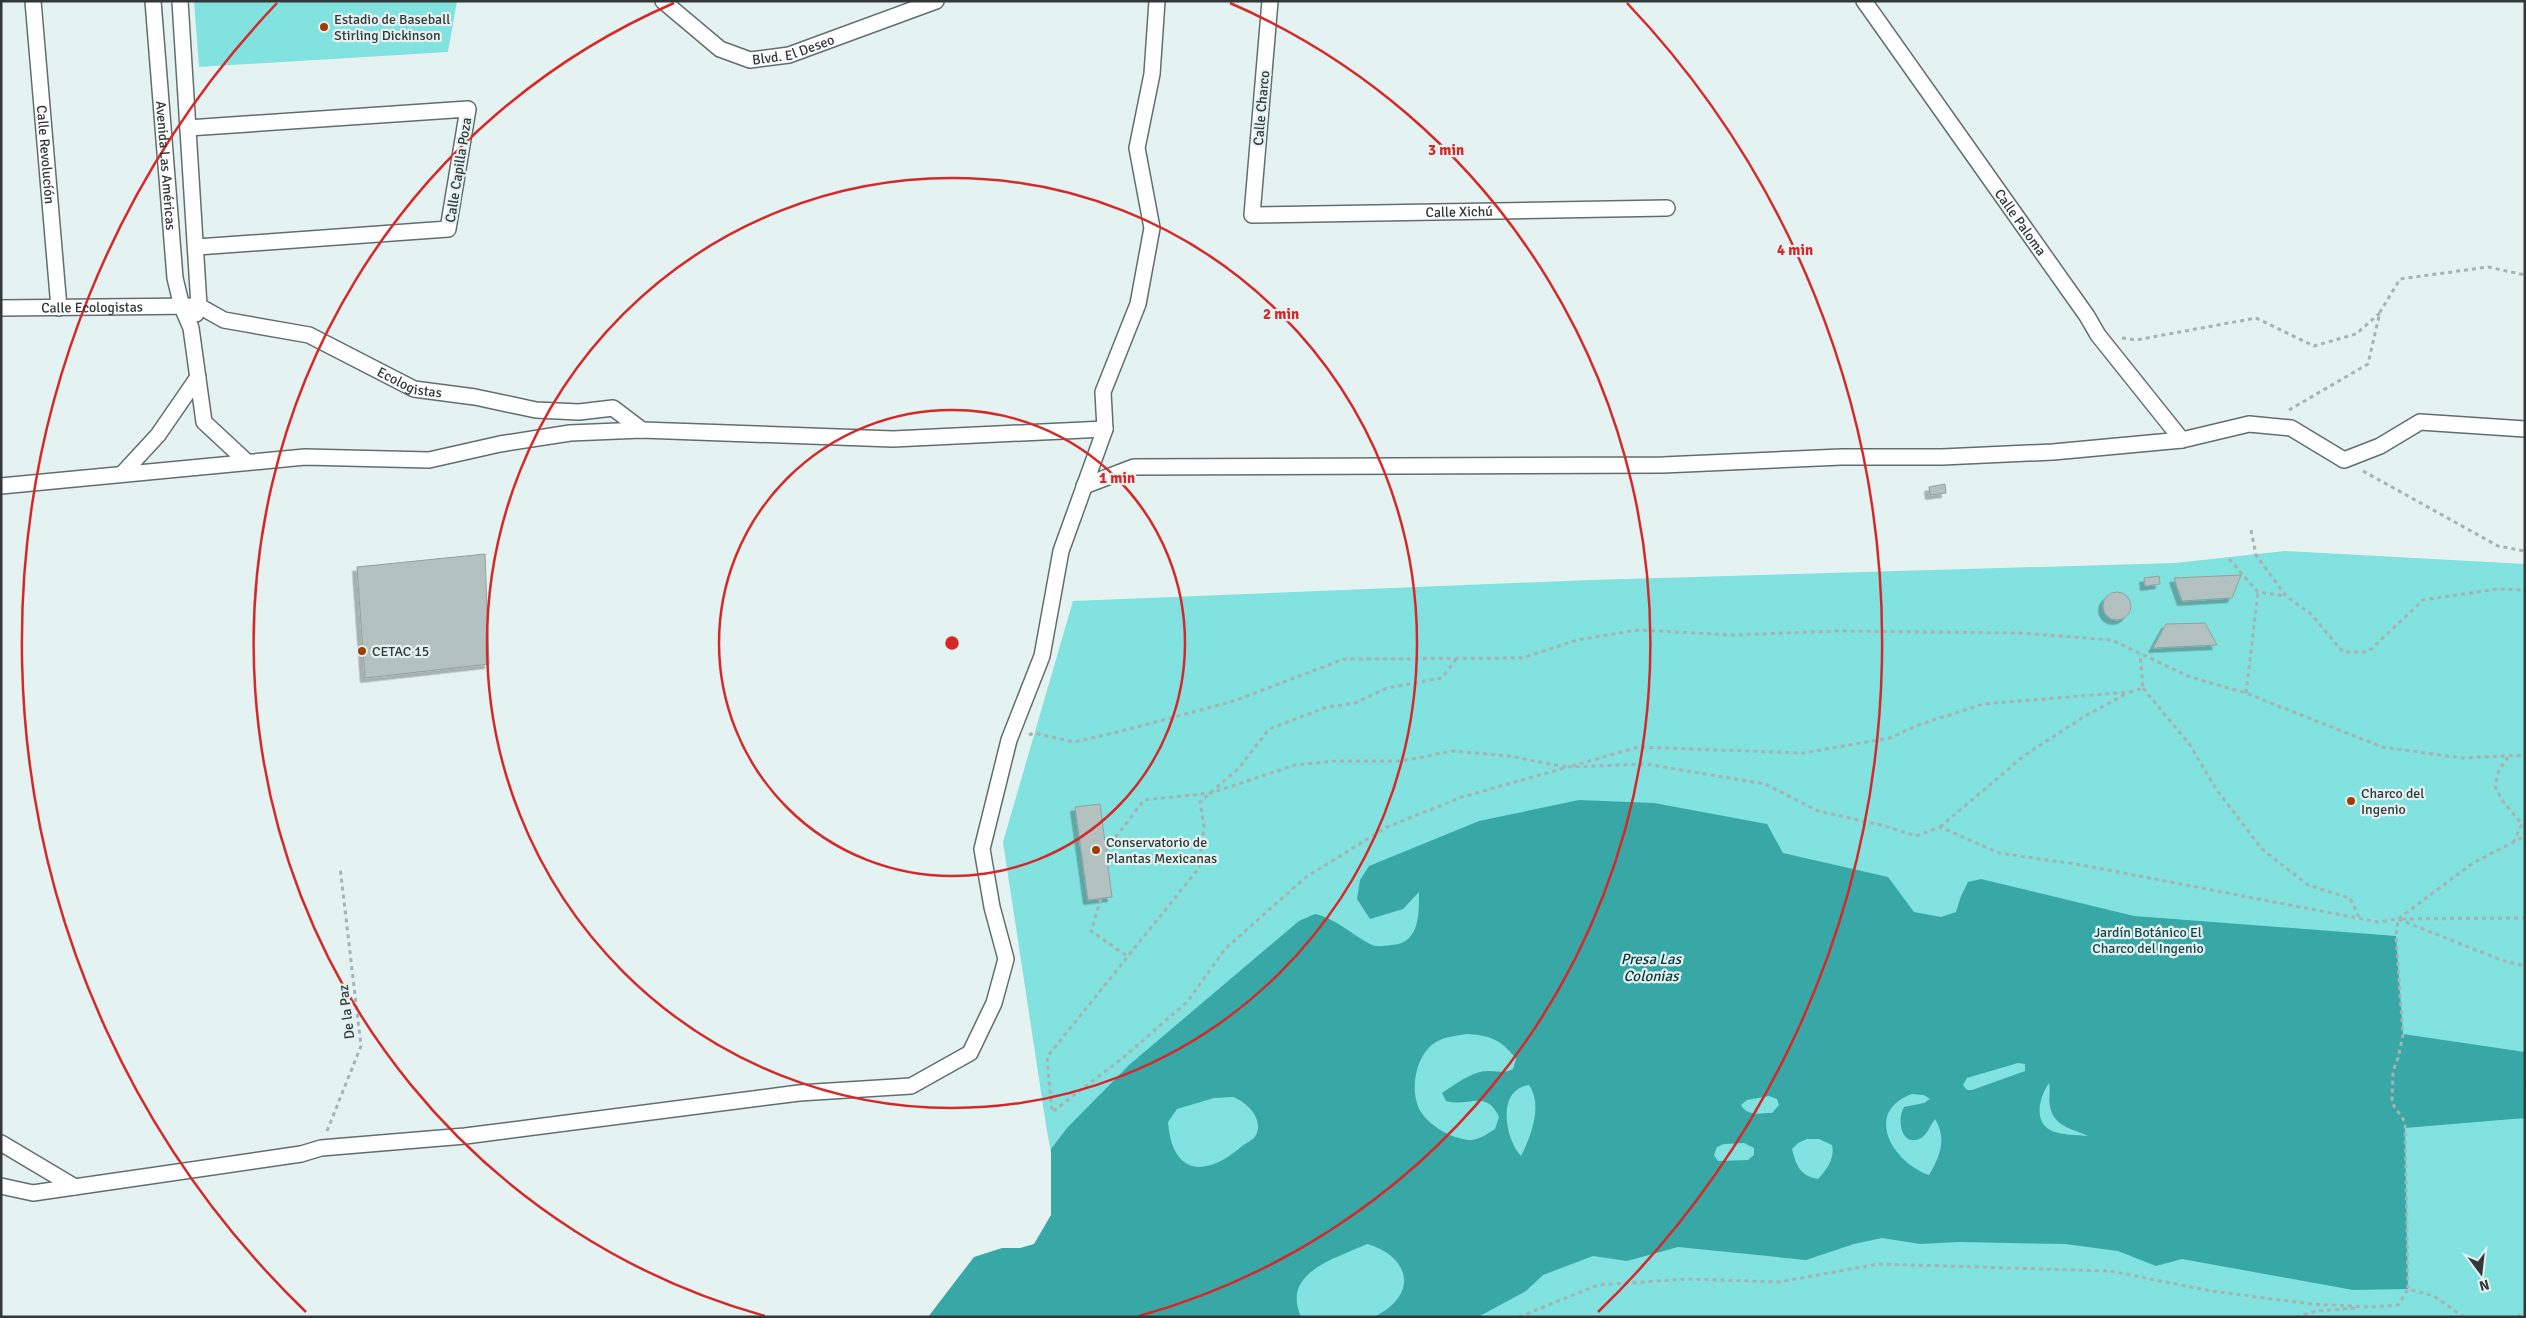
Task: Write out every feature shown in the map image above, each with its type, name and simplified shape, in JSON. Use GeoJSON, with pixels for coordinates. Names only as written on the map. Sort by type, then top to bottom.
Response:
{"type":"FeatureCollection","features":[{"type":"Feature","properties":{"kind":"street","name":"Calle Revolucíón"},"geometry":{"type":"LineString","coordinates":[[33,1],[59,308]]}},
{"type":"Feature","properties":{"kind":"street","name":"Avenida Las Américas"},"geometry":{"type":"LineString","coordinates":[[153,1],[175,278],[182,307],[191,328],[204,422],[246,461]]}},
{"type":"Feature","properties":{"kind":"street","name":"Avenida Las Américas"},"geometry":{"type":"LineString","coordinates":[[180,1],[197,247],[199,306],[191,328]]}},
{"type":"Feature","properties":{"kind":"street","name":"Blvd. El Deseo"},"geometry":{"type":"LineString","coordinates":[[664,1],[720,49],[750,60],[789,55],[936,1]]}},
{"type":"Feature","properties":{"kind":"street"},"geometry":{"type":"LineString","coordinates":[[1,1186],[33,1193],[301,1154],[321,1148],[466,1136],[799,1093],[912,1086],[970,1053],[994,1003],[1006,959],[992,907],[982,849],[1009,740],[1042,656],[1061,551],[1105,429],[1102,392],[1138,304],[1152,228],[1137,148],[1152,74],[1157,1]]}},
{"type":"Feature","properties":{"kind":"street","name":"Calle Charco"},"geometry":{"type":"LineString","coordinates":[[1252,215],[1270,1]]}},
{"type":"Feature","properties":{"kind":"street","name":"Calle Paloma"},"geometry":{"type":"LineString","coordinates":[[1864,1],[2087,316],[2098,335],[2182,440]]}},
{"type":"Feature","properties":{"kind":"street","name":"Calle Capilla Poza"},"geometry":{"type":"LineString","coordinates":[[188,128],[468,109],[448,229],[197,247]]}},
{"type":"Feature","properties":{"kind":"street","name":"Calle Xichú"},"geometry":{"type":"LineString","coordinates":[[1252,215],[1667,208]]}},
{"type":"Feature","properties":{"kind":"street"},"geometry":{"type":"LineString","coordinates":[[182,307],[199,306]]}},
{"type":"Feature","properties":{"kind":"street","name":"Ecologistas"},"geometry":{"type":"LineString","coordinates":[[199,306],[224,320],[309,335],[414,389],[474,397],[536,410],[579,412],[613,408],[642,430]]}},
{"type":"Feature","properties":{"kind":"street","name":"Calle Ecologistas"},"geometry":{"type":"LineString","coordinates":[[1,308],[182,307]]}},
{"type":"Feature","properties":{"kind":"street"},"geometry":{"type":"LineString","coordinates":[[122,474],[158,435],[198,377]]}},
{"type":"Feature","properties":{"kind":"street"},"geometry":{"type":"LineString","coordinates":[[1084,486],[1134,467],[1663,464],[1841,457],[1942,457],[2053,452],[2182,440],[2249,424],[2291,428],[2344,460],[2380,446],[2420,422],[2525,429]]}},
{"type":"Feature","properties":{"kind":"street"},"geometry":{"type":"LineString","coordinates":[[1,486],[246,461],[306,457],[429,460],[500,444],[570,434],[642,430],[893,439],[1105,429]]}},
{"type":"Feature","properties":{"kind":"street"},"geometry":{"type":"LineString","coordinates":[[1,1143],[75,1187]]}},
{"type":"Feature","properties":{"kind":"path"},"geometry":{"type":"LineString","coordinates":[[2098,335],[2136,340],[2256,318],[2314,346],[2356,334],[2380,312],[2400,279],[2488,267],[2525,276]]}},
{"type":"Feature","properties":{"kind":"path"},"geometry":{"type":"LineString","coordinates":[[2287,411],[2368,364],[2380,312]]}},
{"type":"Feature","properties":{"kind":"path"},"geometry":{"type":"LineString","coordinates":[[2344,460],[2498,546],[2525,551]]}},
{"type":"Feature","properties":{"kind":"path"},"geometry":{"type":"LineString","coordinates":[[2251,530],[2256,555],[2286,596],[2311,614],[2343,652],[2368,652],[2423,600],[2497,589],[2525,590]]}},
{"type":"Feature","properties":{"kind":"path"},"geometry":{"type":"LineString","coordinates":[[2229,559],[2258,592],[2286,596]]}},
{"type":"Feature","properties":{"kind":"path"},"geometry":{"type":"LineString","coordinates":[[2246,693],[2258,592]]}},
{"type":"Feature","properties":{"kind":"path"},"geometry":{"type":"LineString","coordinates":[[1009,740],[1034,733],[1074,742],[1118,732],[1234,702],[1344,659],[1522,658],[1577,640],[1638,630],[1734,635],[1838,631],[2020,633],[2112,640],[2190,677],[2246,693],[2382,747],[2462,758],[2525,755]]}},
{"type":"Feature","properties":{"kind":"path"},"geometry":{"type":"LineString","coordinates":[[2140,654],[2143,688],[2190,745],[2216,789],[2262,849],[2308,885],[2350,898],[2359,917]]}},
{"type":"Feature","properties":{"kind":"path"},"geometry":{"type":"LineString","coordinates":[[1456,659],[1442,678],[1386,688],[1355,703],[1327,707],[1269,729],[1239,768],[1200,802],[1204,826],[1199,868],[1047,1057],[1052,1112],[1124,1057],[1188,1001],[1226,948],[1306,877],[1387,827],[1462,797],[1638,747],[1803,753],[1890,738],[1918,725],[1983,704],[2130,692]]}},
{"type":"Feature","properties":{"kind":"path"},"geometry":{"type":"LineString","coordinates":[[1106,850],[1144,800],[1211,793],[1295,765],[1337,761],[1402,761],[1452,751],[1509,756],[1568,767],[1646,764],[1714,774],[1765,784],[1818,811],[1881,825],[1916,836],[1940,827],[2025,755],[2085,716],[2130,692],[2143,688]]}},
{"type":"Feature","properties":{"kind":"path"},"geometry":{"type":"LineString","coordinates":[[2508,757],[2499,770],[2495,786],[2502,800],[2522,824],[2513,843]]}},
{"type":"Feature","properties":{"kind":"path"},"geometry":{"type":"LineString","coordinates":[[1940,827],[1999,853],[2082,865],[2378,922],[2398,919],[2525,918]]}},
{"type":"Feature","properties":{"kind":"path"},"geometry":{"type":"LineString","coordinates":[[2296,1317],[2317,1311],[2398,1305],[2408,1289],[2404,1122],[2392,1103],[2393,1071],[2403,1035],[2396,936],[2398,919],[2473,863],[2525,836]]}},
{"type":"Feature","properties":{"kind":"path","name":"De la Paz"},"geometry":{"type":"LineString","coordinates":[[321,1148],[361,1046],[340,867]]}},
{"type":"Feature","properties":{"kind":"path"},"geometry":{"type":"LineString","coordinates":[[1101,899],[1091,931],[1127,956]]}},
{"type":"Feature","properties":{"kind":"path"},"geometry":{"type":"LineString","coordinates":[[2398,919],[2502,960],[2525,966]]}},
{"type":"Feature","properties":{"kind":"path"},"geometry":{"type":"LineString","coordinates":[[1519,1317],[1598,1285],[1688,1279],[1779,1282],[1878,1264],[2110,1271],[2220,1292],[2311,1304],[2371,1307]]}},
{"type":"Feature","properties":{"kind":"path"},"geometry":{"type":"LineString","coordinates":[[2408,1289],[2434,1296],[2464,1317]]}},
{"type":"Feature","properties":{"kind":"path"},"geometry":{"type":"LineString","coordinates":[[2517,1317],[2525,1312]]}},
{"type":"Feature","properties":{"kind":"green space","name":"Estadio de Baseball Stirling Dickinson"},"geometry":{"type":"Polygon","coordinates":[[[194,1],[457,1],[448,52],[199,67],[194,1]]]}},
{"type":"Feature","properties":{"kind":"green space","name":"Jardín Botánico El Charco del Ingenio"},"geometry":{"type":"Polygon","coordinates":[[[2285,551],[2525,564],[2525,1317],[1080,1317],[1046,1125],[1003,842],[1073,601],[1590,580],[2175,563],[2285,551]]]}},
{"type":"Feature","properties":{"kind":"water","name":"Presa Las Colonias"},"geometry":{"type":"Polygon","coordinates":[[[1579,800],[1654,803],[1767,824],[1783,853],[1888,877],[1914,912],[1941,917],[1956,912],[1968,882],[1981,879],[2134,916],[2396,936],[2403,1034],[2525,1052],[2525,1118],[2405,1128],[2408,1289],[2353,1290],[2182,1259],[2156,1266],[2118,1251],[2065,1244],[1959,1242],[1920,1244],[1882,1238],[1854,1244],[1806,1260],[1678,1247],[1627,1261],[1593,1256],[1543,1275],[1526,1291],[1478,1317],[1374,1317],[1398,1299],[1403,1288],[1404,1278],[1401,1267],[1393,1258],[1382,1250],[1367,1244],[1314,1269],[1305,1278],[1298,1289],[1297,1302],[1301,1317],[928,1317],[974,1257],[1002,1248],[1020,1248],[1034,1244],[1051,1215],[1051,1149],[1067,1128],[1129,1065],[1299,921],[1315,914],[1323,916],[1374,946],[1401,943],[1408,939],[1413,934],[1418,918],[1419,892],[1403,909],[1370,919],[1357,899],[1360,880],[1369,866],[1479,821],[1579,800]],[[1466,1034],[1449,1037],[1433,1044],[1422,1057],[1416,1076],[1415,1095],[1417,1104],[1425,1117],[1436,1127],[1456,1137],[1473,1140],[1495,1129],[1499,1117],[1494,1108],[1482,1101],[1454,1103],[1446,1101],[1442,1093],[1465,1078],[1477,1073],[1484,1071],[1510,1071],[1513,1069],[1516,1059],[1506,1047],[1489,1037],[1466,1034]],[[2018,1063],[1967,1078],[1963,1085],[1967,1090],[1972,1090],[2025,1071],[2025,1064],[2018,1063]],[[2049,1083],[2043,1095],[2040,1115],[2046,1127],[2052,1131],[2069,1135],[2088,1136],[2065,1126],[2055,1119],[2049,1103],[2049,1083]],[[1529,1085],[1519,1089],[1512,1096],[1508,1105],[1508,1127],[1515,1148],[1521,1156],[1532,1130],[1535,1102],[1529,1085]],[[1912,1094],[1897,1102],[1889,1112],[1886,1124],[1888,1136],[1894,1148],[1916,1169],[1929,1175],[1941,1147],[1939,1126],[1935,1119],[1921,1138],[1914,1140],[1905,1136],[1902,1131],[1901,1119],[1904,1107],[1924,1103],[1930,1099],[1924,1095],[1912,1094]],[[1769,1096],[1747,1100],[1741,1105],[1751,1113],[1759,1114],[1772,1113],[1779,1105],[1777,1099],[1769,1096]],[[1233,1097],[1214,1098],[1177,1109],[1168,1122],[1171,1140],[1176,1153],[1183,1161],[1192,1166],[1203,1167],[1215,1164],[1228,1157],[1253,1138],[1258,1129],[1258,1123],[1253,1112],[1244,1103],[1233,1097]],[[1807,1139],[1798,1143],[1792,1149],[1797,1165],[1807,1175],[1818,1179],[1827,1168],[1831,1159],[1832,1145],[1819,1139],[1807,1139]],[[1744,1143],[1724,1144],[1717,1147],[1714,1155],[1718,1161],[1748,1160],[1754,1155],[1754,1148],[1744,1143]]]}},
{"type":"Feature","properties":{"kind":"building"},"geometry":{"type":"Polygon","coordinates":[[[1945,484],[1946,493],[1930,495],[1929,487],[1945,484]]]}},
{"type":"Feature","properties":{"kind":"building","name":"CETAC 15"},"geometry":{"type":"Polygon","coordinates":[[[485,554],[489,664],[365,678],[357,567],[485,554]]]}},
{"type":"Feature","properties":{"kind":"building"},"geometry":{"type":"Polygon","coordinates":[[[2241,575],[2232,598],[2182,601],[2174,578],[2241,575]]]}},
{"type":"Feature","properties":{"kind":"building"},"geometry":{"type":"Polygon","coordinates":[[[2159,576],[2160,584],[2145,586],[2144,578],[2159,576]]]}},
{"type":"Feature","properties":{"kind":"building"},"geometry":{"type":"Polygon","coordinates":[[[2117,592],[2127,596],[2131,606],[2127,616],[2117,620],[2107,616],[2103,606],[2107,596],[2117,592]]]}},
{"type":"Feature","properties":{"kind":"building"},"geometry":{"type":"Polygon","coordinates":[[[2205,623],[2217,645],[2153,648],[2166,624],[2205,623]]]}},
{"type":"Feature","properties":{"kind":"building"},"geometry":{"type":"Polygon","coordinates":[[[1100,804],[1112,897],[1088,900],[1075,807],[1100,804]]]}},
{"type":"Feature","properties":{"kind":"waterway"},"geometry":{"type":"LineString","coordinates":[[2392,1089],[2525,1101]]}},
{"type":"Feature","properties":{"kind":"place","name":"Estadio de Baseball Stirling Dickinson"},"geometry":{"type":"Point","coordinates":[324,27]}},
{"type":"Feature","properties":{"kind":"place","name":"CETAC 15"},"geometry":{"type":"Point","coordinates":[362,651]}},
{"type":"Feature","properties":{"kind":"place","name":"Charco del Ingenio"},"geometry":{"type":"Point","coordinates":[2351,801]}},
{"type":"Feature","properties":{"kind":"place","name":"Conservatorio de Plantas Mexicanas"},"geometry":{"type":"Point","coordinates":[1096,850]}}]}
